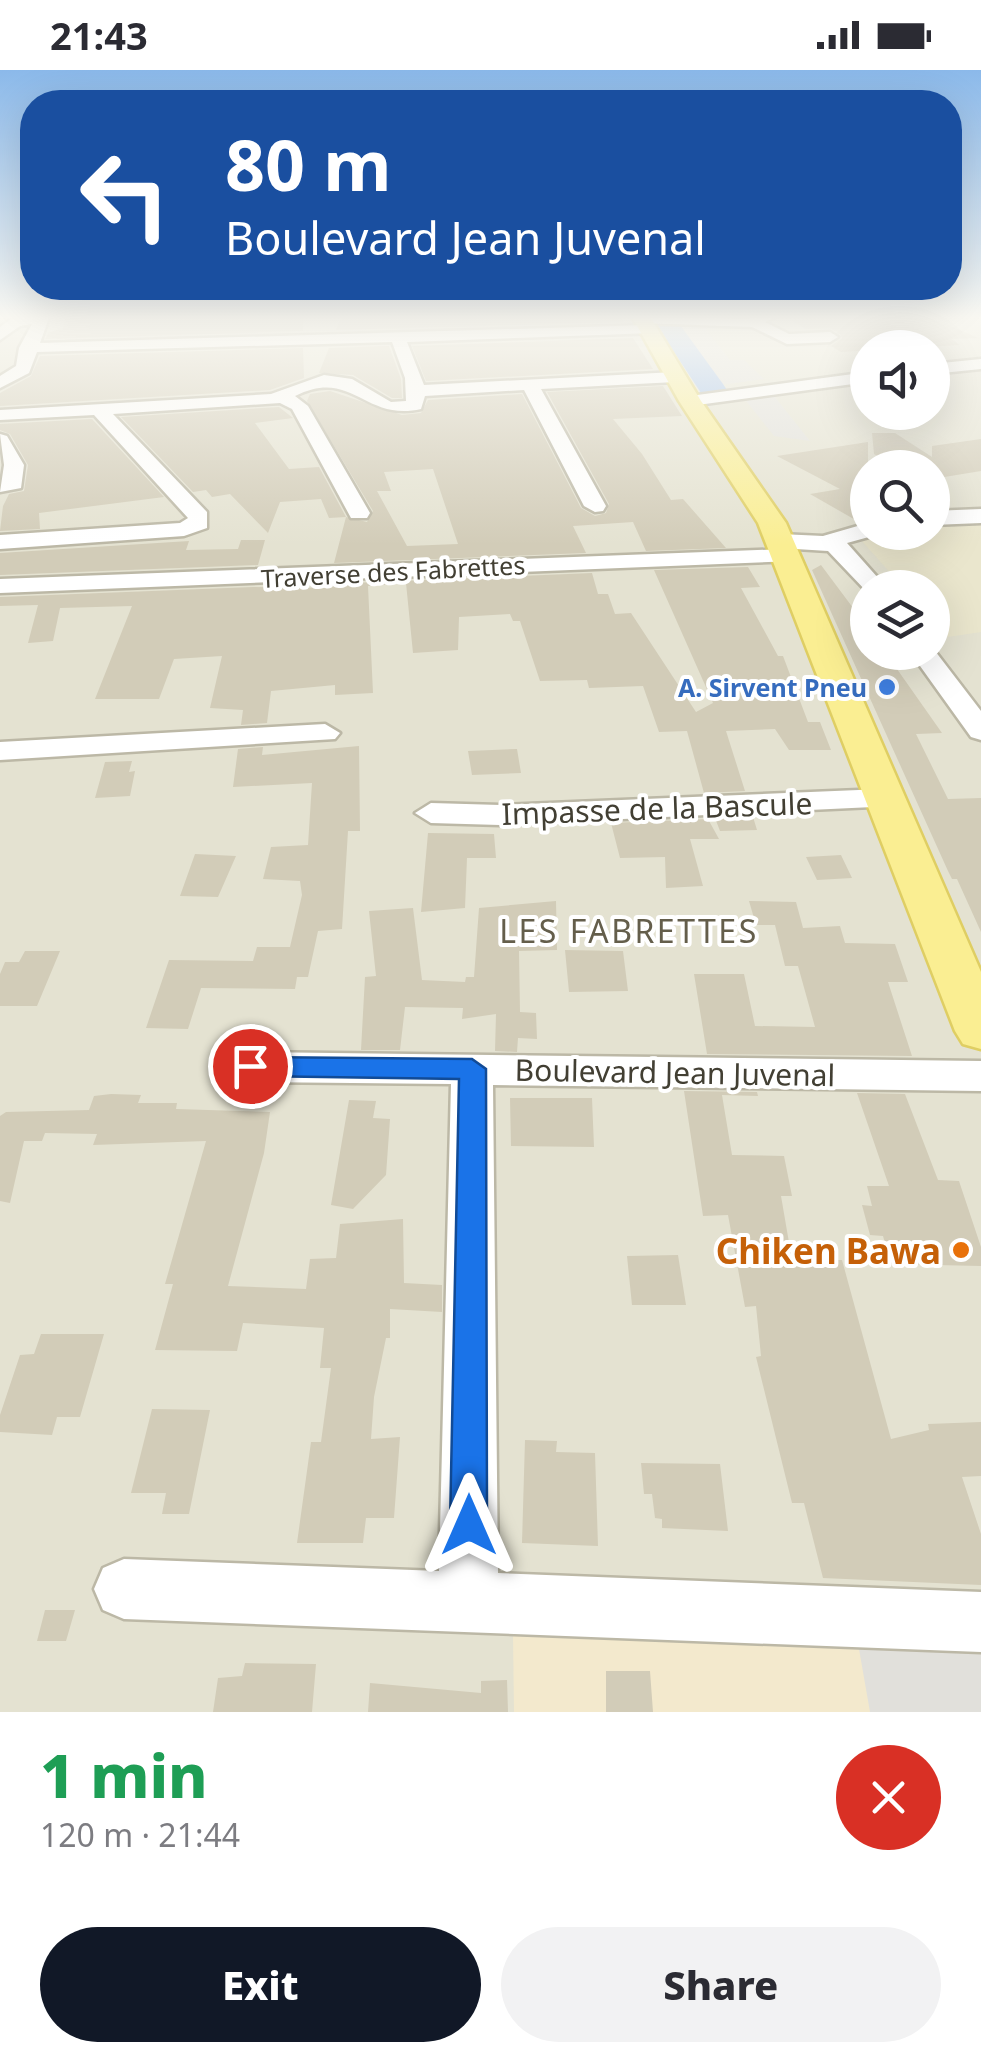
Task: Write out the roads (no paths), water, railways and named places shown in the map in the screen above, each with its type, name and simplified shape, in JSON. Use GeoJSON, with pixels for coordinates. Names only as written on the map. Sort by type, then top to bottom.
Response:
{"type":"FeatureCollection","features":[{"type":"Feature","properties":{"kind":"main road"},"geometry":{"type":"LineString","coordinates":[[689,393],[763,508],[783,549],[981,1032]]}},
{"type":"Feature","properties":{"kind":"street"},"geometry":{"type":"LineString","coordinates":[[0,415],[287,392],[299,406],[358,513]]}},
{"type":"Feature","properties":{"kind":"street"},"geometry":{"type":"LineString","coordinates":[[360,392],[377,405],[391,408],[415,404],[416,392],[422,392]]}},
{"type":"Feature","properties":{"kind":"street"},"geometry":{"type":"LineString","coordinates":[[534,392],[595,506]]}},
{"type":"Feature","properties":{"kind":"street"},"geometry":{"type":"LineString","coordinates":[[662,392],[703,392]]}},
{"type":"Feature","properties":{"kind":"street"},"geometry":{"type":"LineString","coordinates":[[0,542],[199,524],[199,517],[98,409]]}},
{"type":"Feature","properties":{"kind":"street"},"geometry":{"type":"LineString","coordinates":[[0,440],[14,465],[14,484],[0,486]]}},
{"type":"Feature","properties":{"kind":"street"},"geometry":{"type":"LineString","coordinates":[[950,517],[981,516]]}},
{"type":"Feature","properties":{"kind":"street","name":"Traverse des Fabrettes"},"geometry":{"type":"LineString","coordinates":[[0,586],[783,549],[850,535]]}},
{"type":"Feature","properties":{"kind":"street"},"geometry":{"type":"LineString","coordinates":[[830,541],[861,570]]}},
{"type":"Feature","properties":{"kind":"street"},"geometry":{"type":"LineString","coordinates":[[936,670],[981,731]]}},
{"type":"Feature","properties":{"kind":"street"},"geometry":{"type":"LineString","coordinates":[[0,751],[325,733]]}},
{"type":"Feature","properties":{"kind":"street","name":"Impasse de la Bascule"},"geometry":{"type":"LineString","coordinates":[[431,813],[500,815],[883,799]]}},
{"type":"Feature","properties":{"kind":"street","name":"Boulevard Jean Juvenal"},"geometry":{"type":"LineString","coordinates":[[250,1066],[981,1076]]}},
{"type":"Feature","properties":{"kind":"street"},"geometry":{"type":"LineString","coordinates":[[468,1600],[472,1069]]}},
{"type":"Feature","properties":{"kind":"street"},"geometry":{"type":"LineString","coordinates":[[124,1588],[981,1622]]}},
{"type":"Feature","properties":{"kind":"place","name":"A. Sirvent Pneu"},"geometry":{"type":"Point","coordinates":[887,687]}},
{"type":"Feature","properties":{"kind":"place","name":"Chiken Bawa"},"geometry":{"type":"Point","coordinates":[961,1250]}},
{"type":"Feature","properties":{"kind":"district","name":"LES FABRETTES"},"geometry":{"type":"Point","coordinates":[629,930]}}]}
